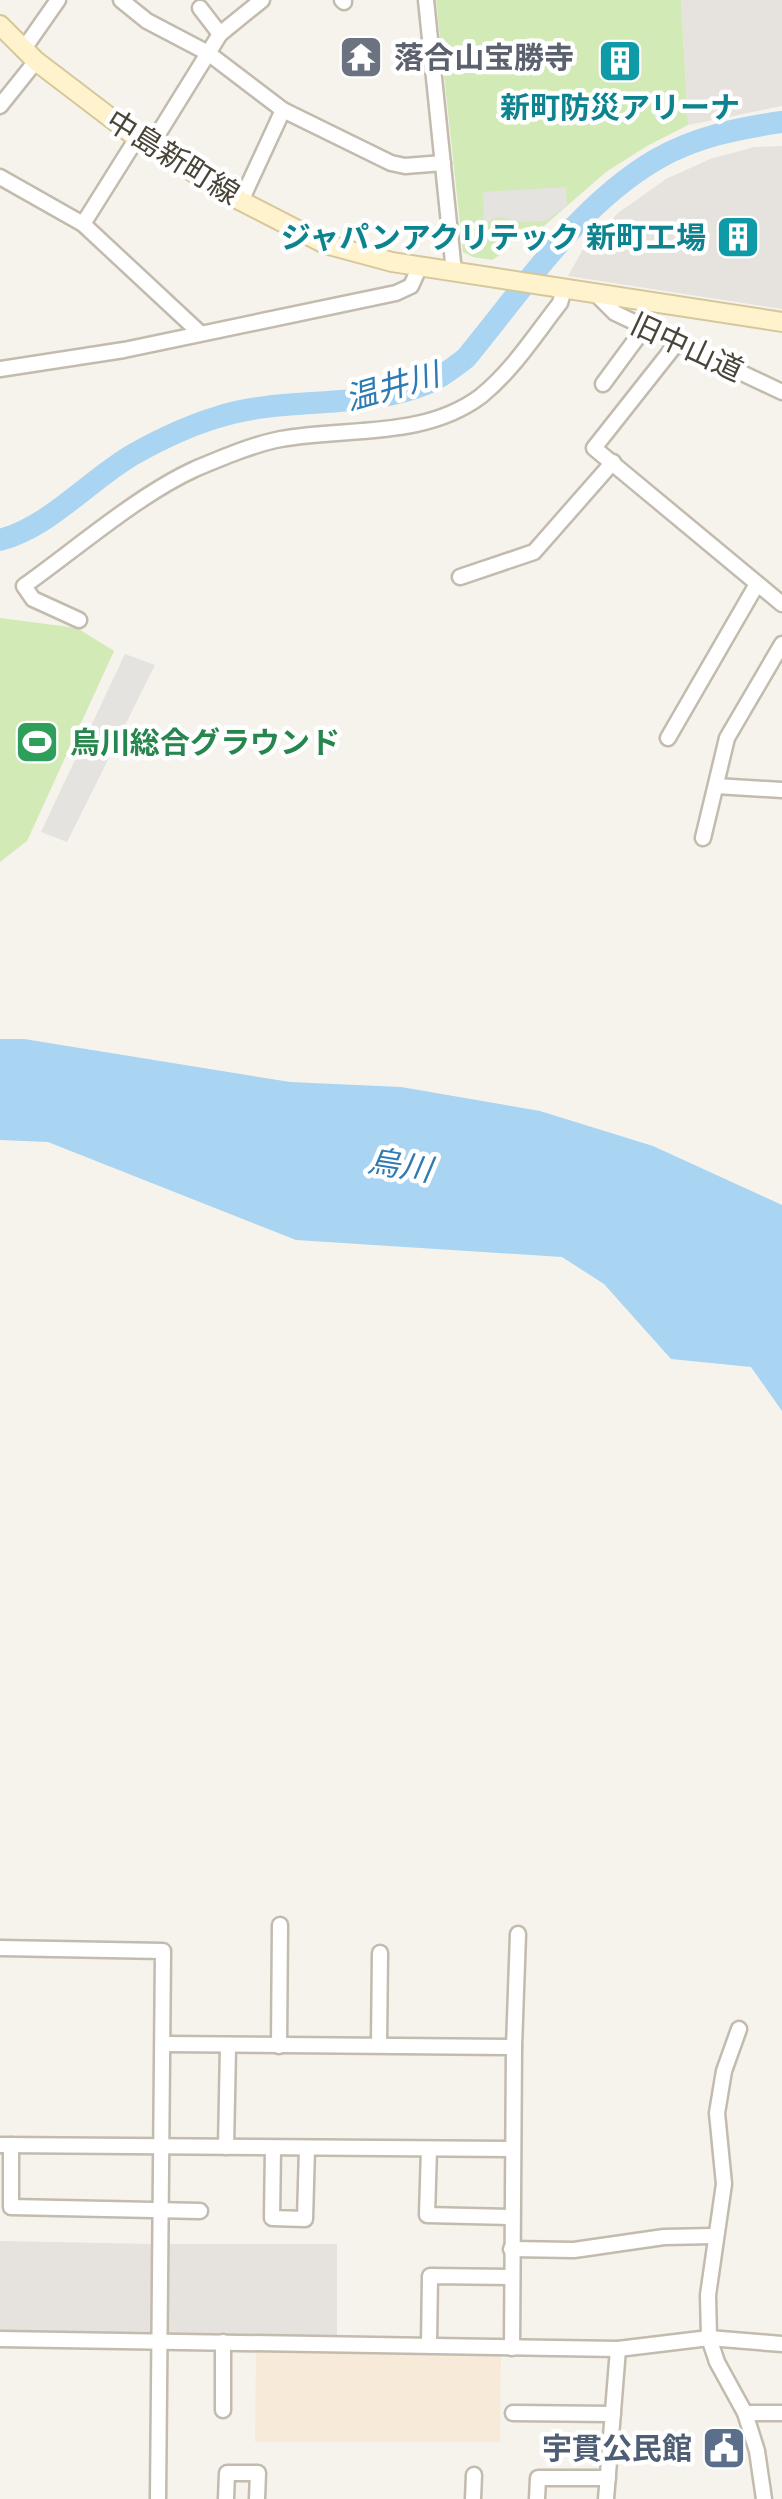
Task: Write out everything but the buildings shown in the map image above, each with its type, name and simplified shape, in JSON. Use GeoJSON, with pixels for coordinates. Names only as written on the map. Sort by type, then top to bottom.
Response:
{"type":"FeatureCollection","features":[{"type":"Feature","properties":{"kind":"main road","name":"中島新町線"},"geometry":{"type":"LineString","coordinates":[[0,25],[30,56],[144,143],[325,244],[512,282],[782,322]]}},
{"type":"Feature","properties":{"kind":"street"},"geometry":{"type":"LineString","coordinates":[[0,106],[58,0]]}},
{"type":"Feature","properties":{"kind":"street"},"geometry":{"type":"LineString","coordinates":[[121,0],[147,21],[208,53],[282,110],[391,163],[443,163]]}},
{"type":"Feature","properties":{"kind":"street"},"geometry":{"type":"LineString","coordinates":[[83,224],[220,34],[262,0]]}},
{"type":"Feature","properties":{"kind":"street"},"geometry":{"type":"LineString","coordinates":[[426,0],[454,272]]}},
{"type":"Feature","properties":{"kind":"street"},"geometry":{"type":"LineString","coordinates":[[200,8],[220,34]]}},
{"type":"Feature","properties":{"kind":"street"},"geometry":{"type":"LineString","coordinates":[[241,200],[282,110]]}},
{"type":"Feature","properties":{"kind":"street"},"geometry":{"type":"LineString","coordinates":[[0,177],[83,224],[200,333]]}},
{"type":"Feature","properties":{"kind":"street"},"geometry":{"type":"LineString","coordinates":[[0,369],[124,350],[396,293],[410,286],[420,266]]}},
{"type":"Feature","properties":{"kind":"street"},"geometry":{"type":"LineString","coordinates":[[79,620],[33,599],[24,586],[160,488],[195,469],[278,439],[400,427],[440,418],[478,398],[509,370],[560,302],[559,288]]}},
{"type":"Feature","properties":{"kind":"street","name":"旧中山道"},"geometry":{"type":"LineString","coordinates":[[597,296],[616,313],[644,328],[782,392]]}},
{"type":"Feature","properties":{"kind":"street"},"geometry":{"type":"LineString","coordinates":[[603,384],[644,328]]}},
{"type":"Feature","properties":{"kind":"street"},"geometry":{"type":"LineString","coordinates":[[677,343],[594,448],[782,604]]}},
{"type":"Feature","properties":{"kind":"street"},"geometry":{"type":"LineString","coordinates":[[460,577],[534,552],[613,462]]}},
{"type":"Feature","properties":{"kind":"street"},"geometry":{"type":"LineString","coordinates":[[668,738],[758,584]]}},
{"type":"Feature","properties":{"kind":"street"},"geometry":{"type":"LineString","coordinates":[[703,838],[727,738],[782,644]]}},
{"type":"Feature","properties":{"kind":"street"},"geometry":{"type":"LineString","coordinates":[[716,786],[782,790]]}},
{"type":"Feature","properties":{"kind":"street"},"geometry":{"type":"LineString","coordinates":[[279,2046],[280,1925]]}},
{"type":"Feature","properties":{"kind":"street"},"geometry":{"type":"LineString","coordinates":[[512,2348],[518,1934]]}},
{"type":"Feature","properties":{"kind":"street"},"geometry":{"type":"LineString","coordinates":[[0,1948],[163,1952],[158,2499]]}},
{"type":"Feature","properties":{"kind":"street"},"geometry":{"type":"LineString","coordinates":[[379,2045],[380,1954]]}},
{"type":"Feature","properties":{"kind":"street"},"geometry":{"type":"LineString","coordinates":[[740,2028],[724,2071],[717,2113],[724,2184],[708,2296],[709,2338],[745,2413],[757,2451],[764,2499]]}},
{"type":"Feature","properties":{"kind":"street"},"geometry":{"type":"LineString","coordinates":[[164,2044],[514,2047]]}},
{"type":"Feature","properties":{"kind":"street"},"geometry":{"type":"LineString","coordinates":[[226,2148],[228,2047]]}},
{"type":"Feature","properties":{"kind":"street"},"geometry":{"type":"LineString","coordinates":[[200,2211],[12,2208],[6,2145],[513,2149]]}},
{"type":"Feature","properties":{"kind":"street"},"geometry":{"type":"LineString","coordinates":[[273,2148],[272,2218],[306,2219],[307,2148]]}},
{"type":"Feature","properties":{"kind":"street"},"geometry":{"type":"LineString","coordinates":[[429,2149],[428,2215],[512,2217]]}},
{"type":"Feature","properties":{"kind":"street"},"geometry":{"type":"LineString","coordinates":[[511,2250],[574,2250],[664,2237],[714,2236]]}},
{"type":"Feature","properties":{"kind":"street"},"geometry":{"type":"LineString","coordinates":[[429,2344],[430,2276],[512,2277]]}},
{"type":"Feature","properties":{"kind":"street"},"geometry":{"type":"LineString","coordinates":[[0,2338],[618,2349],[709,2338],[782,2344]]}},
{"type":"Feature","properties":{"kind":"street"},"geometry":{"type":"LineString","coordinates":[[223,2342],[223,2410]]}},
{"type":"Feature","properties":{"kind":"street"},"geometry":{"type":"LineString","coordinates":[[606,2499],[618,2349]]}},
{"type":"Feature","properties":{"kind":"street"},"geometry":{"type":"LineString","coordinates":[[513,2413],[613,2414]]}},
{"type":"Feature","properties":{"kind":"street"},"geometry":{"type":"LineString","coordinates":[[745,2413],[782,2413]]}},
{"type":"Feature","properties":{"kind":"street"},"geometry":{"type":"LineString","coordinates":[[226,2499],[228,2472],[258,2473],[257,2499]]}},
{"type":"Feature","properties":{"kind":"street"},"geometry":{"type":"LineString","coordinates":[[474,2475],[474,2499]]}},
{"type":"Feature","properties":{"kind":"street"},"geometry":{"type":"LineString","coordinates":[[537,2499],[538,2478],[608,2478]]}},
{"type":"Feature","properties":{"kind":"shaded area"},"geometry":{"type":"Polygon","coordinates":[[[681,0],[782,0],[782,106],[688,125],[681,0]]]}},
{"type":"Feature","properties":{"kind":"shaded area"},"geometry":{"type":"Polygon","coordinates":[[[782,146],[782,309],[568,276],[582,251],[618,213],[666,179],[710,159],[754,147],[782,146]]]}},
{"type":"Feature","properties":{"kind":"shaded area"},"geometry":{"type":"Polygon","coordinates":[[[566,187],[567,206],[546,221],[500,217],[484,227],[483,192],[566,187]]]}},
{"type":"Feature","properties":{"kind":"shaded area"},"geometry":{"type":"Polygon","coordinates":[[[125,654],[155,665],[67,842],[41,832],[125,654]]]}},
{"type":"Feature","properties":{"kind":"shaded area"},"geometry":{"type":"Polygon","coordinates":[[[0,2241],[153,2244],[154,2331],[147,2335],[0,2334],[0,2241]]]}},
{"type":"Feature","properties":{"kind":"shaded area"},"geometry":{"type":"Polygon","coordinates":[[[163,2244],[337,2244],[337,2337],[162,2336],[163,2244]]]}},
{"type":"Feature","properties":{"kind":"shaded area"},"geometry":{"type":"Polygon","coordinates":[[[256,2346],[501,2351],[500,2442],[255,2442],[256,2346]]]}},
{"type":"Feature","properties":{"kind":"green space"},"geometry":{"type":"Polygon","coordinates":[[[436,0],[681,0],[688,125],[606,172],[544,226],[521,231],[492,260],[473,257],[463,252],[436,0]]]}},
{"type":"Feature","properties":{"kind":"green space","name":"烏川総合グラウンド"},"geometry":{"type":"Polygon","coordinates":[[[0,618],[77,628],[114,651],[27,841],[0,862],[0,618]]]}},
{"type":"Feature","properties":{"kind":"water","name":"烏川"},"geometry":{"type":"Polygon","coordinates":[[[0,1039],[24,1039],[290,1082],[401,1087],[540,1111],[653,1146],[782,1205],[782,1411],[751,1367],[671,1359],[604,1284],[562,1257],[296,1240],[48,1142],[0,1140],[0,1039]]]}},
{"type":"Feature","properties":{"kind":"waterway","name":"温井川"},"geometry":{"type":"LineString","coordinates":[[0,540],[36,524],[134,454],[197,424],[270,406],[377,397],[433,381],[466,358],[553,250],[628,178],[657,159],[702,139],[782,122]]}},
{"type":"Feature","properties":{"kind":"place","name":"落合山宝勝寺"},"geometry":{"type":"Point","coordinates":[361,57]}},
{"type":"Feature","properties":{"kind":"place","name":"新町防災アリーナ"},"geometry":{"type":"Point","coordinates":[620,61]}},
{"type":"Feature","properties":{"kind":"place","name":"ジャパンアクリテック 新町工場"},"geometry":{"type":"Point","coordinates":[738,237]}},
{"type":"Feature","properties":{"kind":"place","name":"烏川総合グラウンド"},"geometry":{"type":"Point","coordinates":[37,742]}},
{"type":"Feature","properties":{"kind":"place","name":"宇貫公民館"},"geometry":{"type":"Point","coordinates":[724,2448]}}]}
